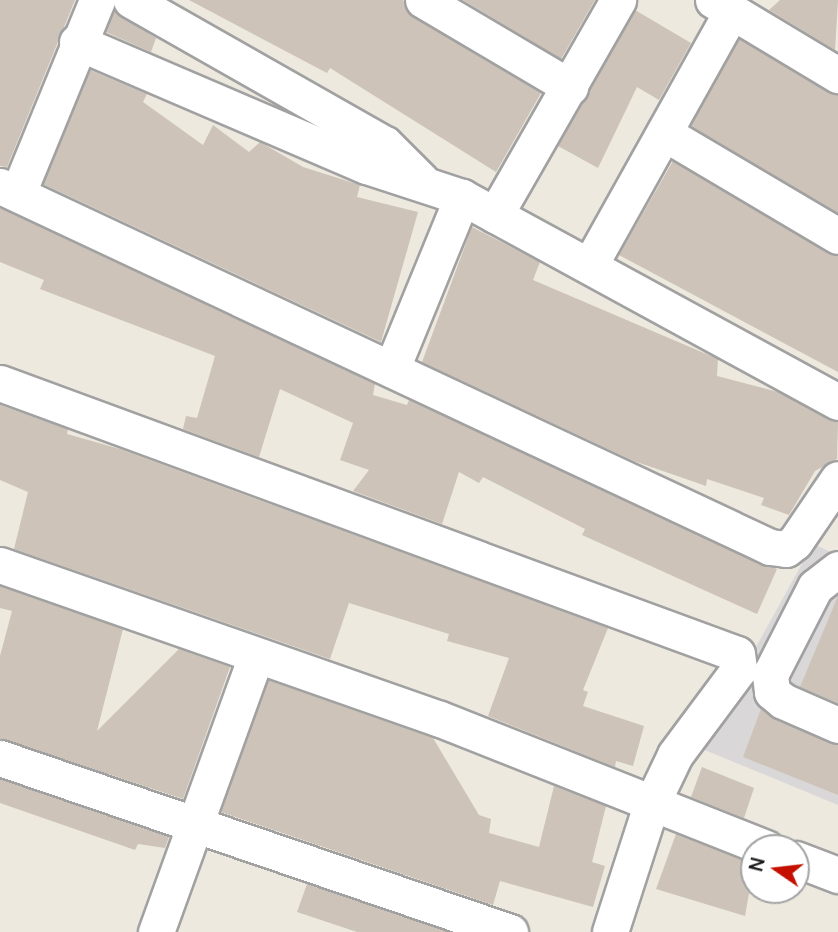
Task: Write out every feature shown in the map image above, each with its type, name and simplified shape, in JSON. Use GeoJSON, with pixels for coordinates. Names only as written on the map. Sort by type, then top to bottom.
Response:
{"type":"FeatureCollection","features":[{"type":"Feature","properties":{"kind":"street"},"geometry":{"type":"LineString","coordinates":[[97,0],[9,189],[770,547],[786,549],[795,542],[838,479]]}},
{"type":"Feature","properties":{"kind":"street"},"geometry":{"type":"LineString","coordinates":[[131,0],[385,144],[421,180]]}},
{"type":"Feature","properties":{"kind":"street"},"geometry":{"type":"LineString","coordinates":[[423,0],[570,87]]}},
{"type":"Feature","properties":{"kind":"street"},"geometry":{"type":"LineString","coordinates":[[495,215],[618,0]]}},
{"type":"Feature","properties":{"kind":"street"},"geometry":{"type":"LineString","coordinates":[[591,263],[664,133],[722,6],[838,75]]}},
{"type":"Feature","properties":{"kind":"street"},"geometry":{"type":"LineString","coordinates":[[77,41],[367,166],[421,180],[462,197],[591,263],[838,402]]}},
{"type":"Feature","properties":{"kind":"street"},"geometry":{"type":"LineString","coordinates":[[664,133],[838,236]]}},
{"type":"Feature","properties":{"kind":"street"},"geometry":{"type":"LineString","coordinates":[[392,368],[462,197]]}},
{"type":"Feature","properties":{"kind":"street"},"geometry":{"type":"LineString","coordinates":[[0,383],[737,654],[739,669],[674,755],[651,805],[610,932]]}},
{"type":"Feature","properties":{"kind":"street"},"geometry":{"type":"LineString","coordinates":[[0,565],[440,719],[740,839]]}},
{"type":"Feature","properties":{"kind":"street"},"geometry":{"type":"LineString","coordinates":[[838,569],[815,587],[771,675],[772,692],[783,701],[838,725]]}},
{"type":"Feature","properties":{"kind":"street"},"geometry":{"type":"LineString","coordinates":[[156,932],[256,655]]}},
{"type":"Feature","properties":{"kind":"street"},"geometry":{"type":"LineString","coordinates":[[0,758],[510,932]]}},
{"type":"Feature","properties":{"kind":"street"},"geometry":{"type":"LineString","coordinates":[[810,864],[838,875]]}},
{"type":"Feature","properties":{"kind":"shaded area"},"geometry":{"type":"Polygon","coordinates":[[[813,544],[838,555],[838,805],[700,748],[813,544]]]}},
{"type":"Feature","properties":{"kind":"building"},"geometry":{"type":"Polygon","coordinates":[[[0,0],[75,0],[7,167],[0,166],[0,0]]]}},
{"type":"Feature","properties":{"kind":"building"},"geometry":{"type":"Polygon","coordinates":[[[189,0],[403,0],[413,17],[541,93],[496,172],[330,68],[327,73],[189,0]]]}},
{"type":"Feature","properties":{"kind":"building"},"geometry":{"type":"Polygon","coordinates":[[[463,0],[595,0],[561,59],[463,0]]]}},
{"type":"Feature","properties":{"kind":"building"},"geometry":{"type":"Polygon","coordinates":[[[780,0],[838,0],[835,50],[769,10],[780,0]]]}},
{"type":"Feature","properties":{"kind":"building"},"geometry":{"type":"Polygon","coordinates":[[[635,10],[691,43],[659,100],[637,87],[598,168],[558,146],[635,10]]]}},
{"type":"Feature","properties":{"kind":"building"},"geometry":{"type":"Polygon","coordinates":[[[114,11],[156,38],[151,52],[106,32],[114,11]]]}},
{"type":"Feature","properties":{"kind":"building"},"geometry":{"type":"Polygon","coordinates":[[[739,39],[838,95],[838,213],[691,126],[739,39]]]}},
{"type":"Feature","properties":{"kind":"building"},"geometry":{"type":"Polygon","coordinates":[[[90,70],[147,94],[143,102],[203,145],[213,125],[249,152],[260,142],[303,167],[360,185],[357,197],[418,212],[381,342],[43,184],[90,70]]]}},
{"type":"Feature","properties":{"kind":"building"},"geometry":{"type":"Polygon","coordinates":[[[673,161],[838,256],[838,372],[619,255],[673,161]]]}},
{"type":"Feature","properties":{"kind":"building"},"geometry":{"type":"Polygon","coordinates":[[[0,208],[375,384],[373,395],[407,405],[409,400],[777,569],[757,614],[582,535],[585,529],[483,477],[479,483],[459,472],[442,524],[353,491],[369,470],[340,460],[353,423],[280,389],[259,457],[183,429],[186,416],[197,418],[215,356],[40,289],[44,280],[0,262],[0,208]]]}},
{"type":"Feature","properties":{"kind":"building"},"geometry":{"type":"Polygon","coordinates":[[[472,227],[540,262],[533,280],[718,359],[717,376],[778,392],[838,422],[837,459],[815,471],[789,515],[761,505],[764,498],[707,479],[706,486],[634,461],[422,362],[472,227]]]}},
{"type":"Feature","properties":{"kind":"building"},"geometry":{"type":"Polygon","coordinates":[[[0,405],[68,429],[67,434],[120,449],[608,628],[583,690],[588,692],[583,706],[644,726],[633,766],[616,761],[615,767],[488,716],[509,658],[447,641],[449,634],[349,603],[330,659],[14,549],[28,492],[0,480],[0,405]]]}},
{"type":"Feature","properties":{"kind":"building"},"geometry":{"type":"Polygon","coordinates":[[[0,586],[123,629],[97,731],[179,649],[230,667],[183,799],[0,738],[0,656],[12,611],[0,608],[0,586]]]}},
{"type":"Feature","properties":{"kind":"building"},"geometry":{"type":"Polygon","coordinates":[[[838,596],[838,703],[800,687],[838,596]]]}},
{"type":"Feature","properties":{"kind":"building"},"geometry":{"type":"Polygon","coordinates":[[[268,680],[433,738],[479,815],[491,819],[489,833],[539,847],[554,786],[606,806],[592,862],[605,866],[593,907],[500,881],[493,905],[221,812],[268,680]]]}},
{"type":"Feature","properties":{"kind":"building"},"geometry":{"type":"Polygon","coordinates":[[[761,709],[838,745],[838,795],[743,757],[761,709]]]}},
{"type":"Feature","properties":{"kind":"building"},"geometry":{"type":"Polygon","coordinates":[[[702,767],[754,788],[744,818],[691,797],[702,767]]]}},
{"type":"Feature","properties":{"kind":"building"},"geometry":{"type":"Polygon","coordinates":[[[0,779],[169,837],[165,848],[138,844],[135,850],[0,803],[0,779]]]}},
{"type":"Feature","properties":{"kind":"building"},"geometry":{"type":"Polygon","coordinates":[[[676,834],[740,859],[740,904],[747,904],[745,916],[656,889],[676,834]]]}},
{"type":"Feature","properties":{"kind":"building"},"geometry":{"type":"Polygon","coordinates":[[[307,884],[448,932],[357,932],[297,912],[307,884]]]}}]}
